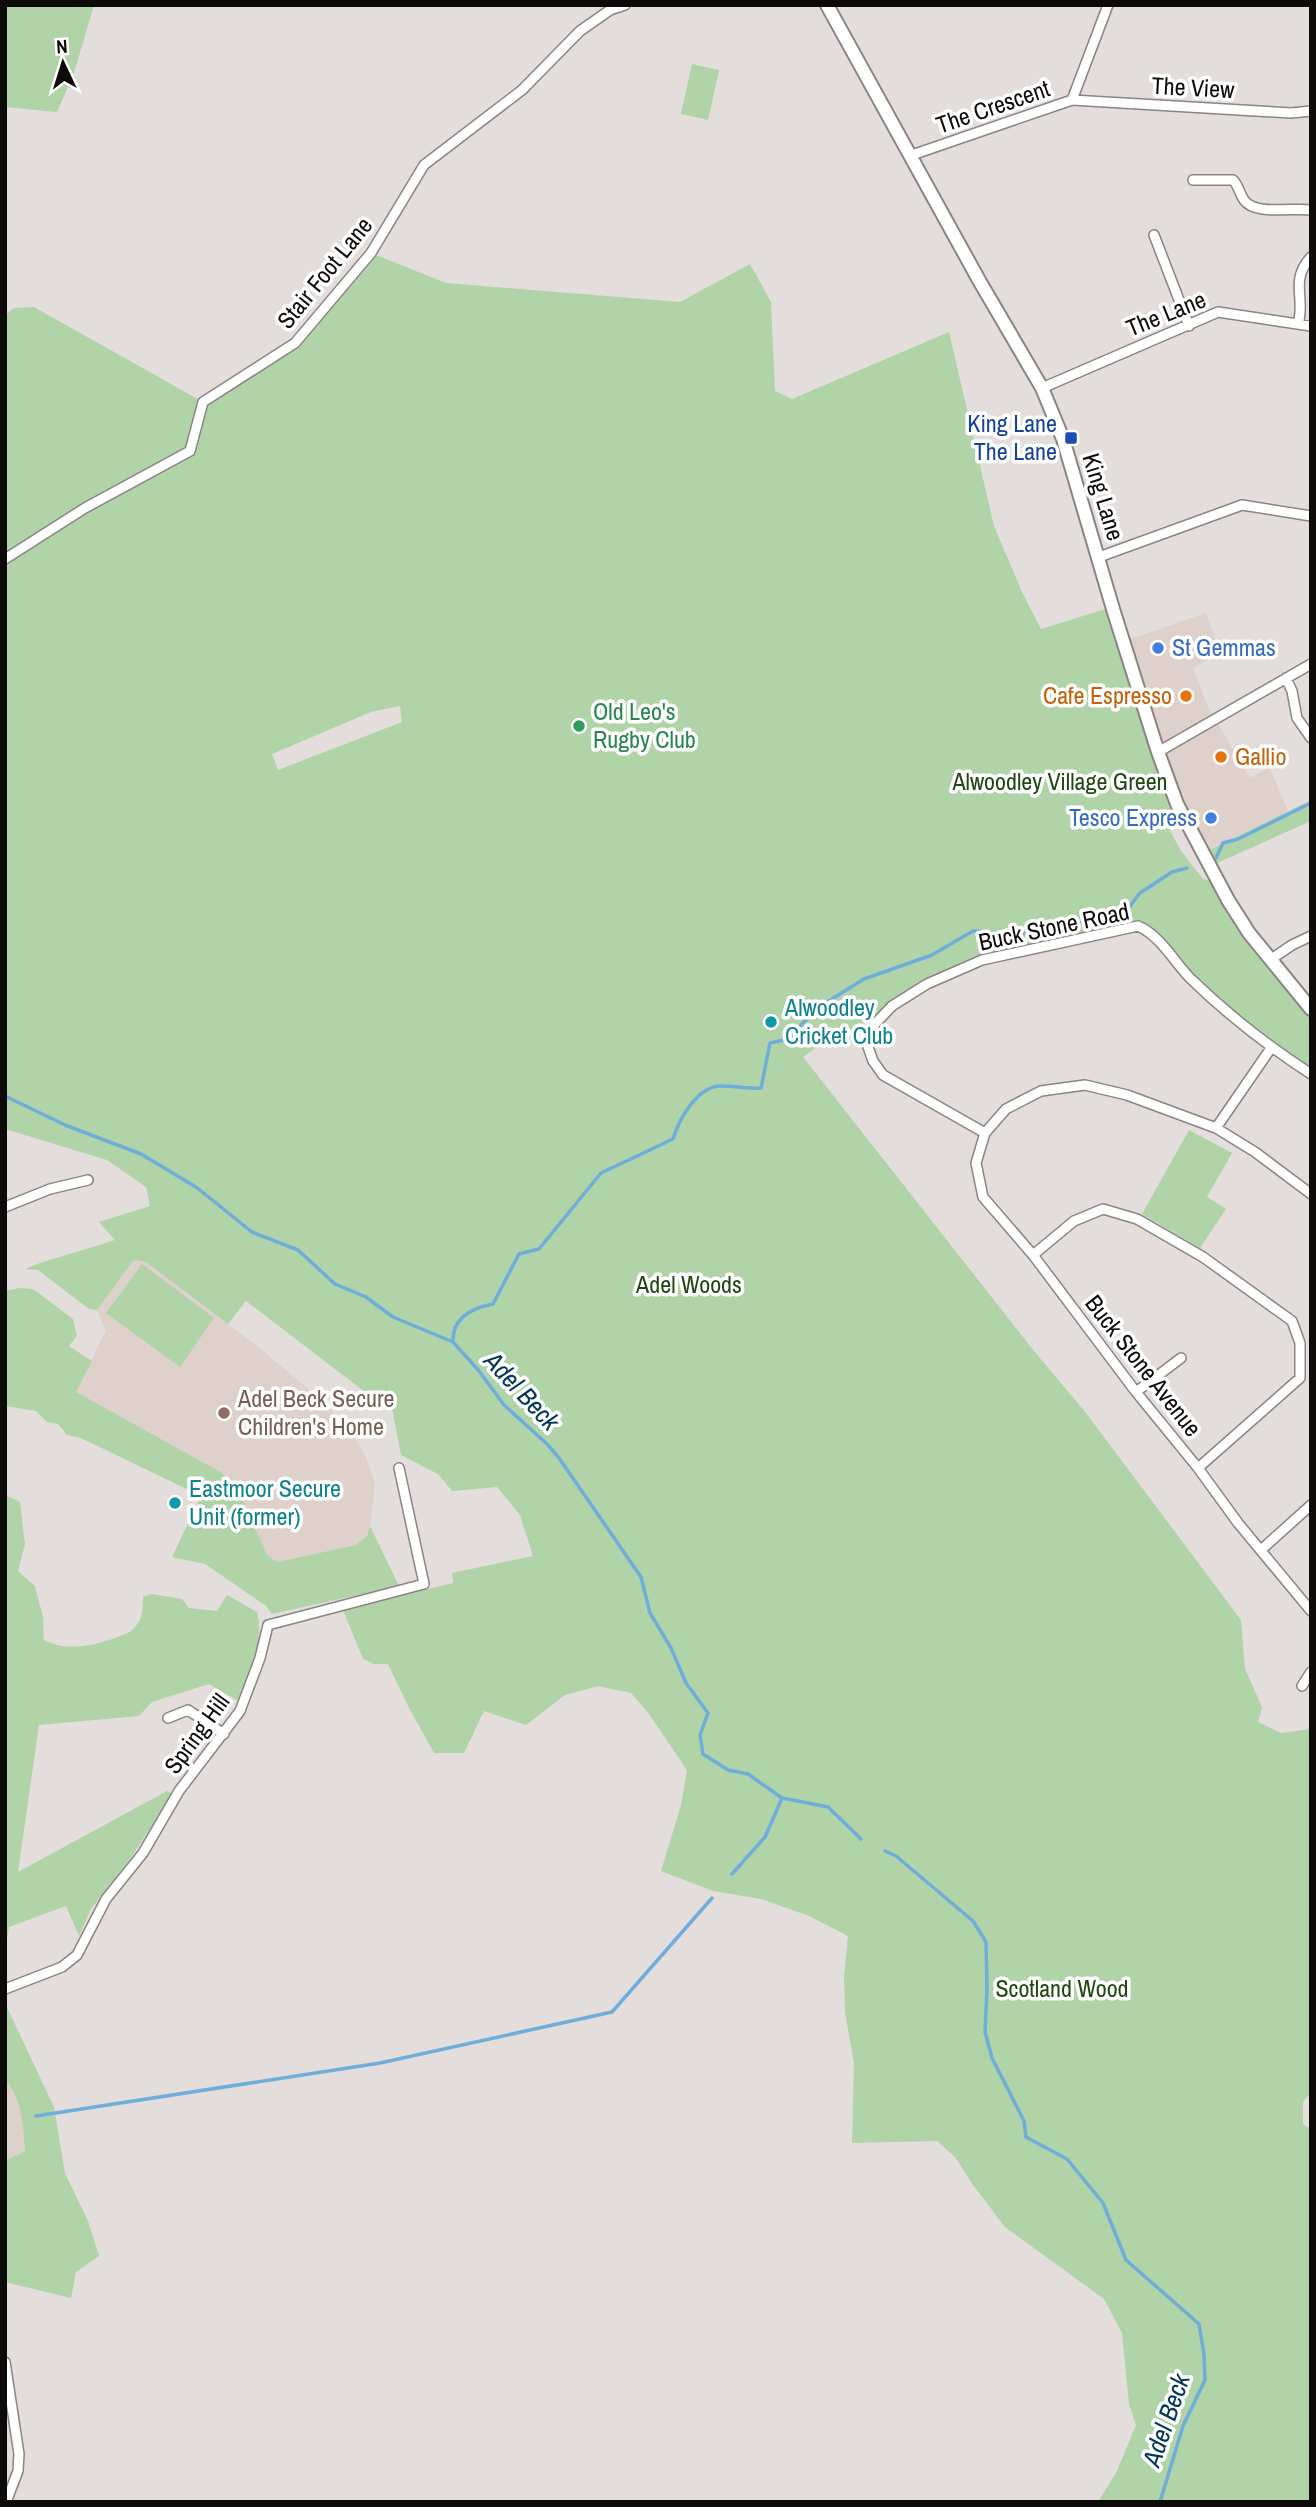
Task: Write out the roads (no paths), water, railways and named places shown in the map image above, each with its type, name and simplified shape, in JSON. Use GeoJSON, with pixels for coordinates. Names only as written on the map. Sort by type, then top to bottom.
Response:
{"type":"FeatureCollection","features":[{"type":"Feature","properties":{"kind":"street","name":"Stair Foot Lane"},"geometry":{"type":"LineString","coordinates":[[5,559],[85,508],[190,451],[203,402],[295,343],[370,253],[424,165],[522,90],[580,30],[610,10],[625,5]]}},
{"type":"Feature","properties":{"kind":"street","name":"King Lane"},"geometry":{"type":"LineString","coordinates":[[827,5],[909,156],[1042,388],[1063,439],[1100,557],[1113,609],[1177,804],[1223,891],[1249,933],[1311,1009]]}},
{"type":"Feature","properties":{"kind":"street","name":"The Crescent"},"geometry":{"type":"LineString","coordinates":[[909,156],[1072,100],[1106,6]]}},
{"type":"Feature","properties":{"kind":"street","name":"The View"},"geometry":{"type":"LineString","coordinates":[[1072,100],[1291,113],[1311,111]]}},
{"type":"Feature","properties":{"kind":"street"},"geometry":{"type":"LineString","coordinates":[[1193,180],[1233,180],[1238,184],[1244,200],[1252,207],[1311,210]]}},
{"type":"Feature","properties":{"kind":"street"},"geometry":{"type":"LineString","coordinates":[[1154,235],[1189,326]]}},
{"type":"Feature","properties":{"kind":"street"},"geometry":{"type":"LineString","coordinates":[[1298,324],[1298,281],[1302,267],[1311,257]]}},
{"type":"Feature","properties":{"kind":"street","name":"The Lane"},"geometry":{"type":"LineString","coordinates":[[1042,388],[1218,312],[1311,326]]}},
{"type":"Feature","properties":{"kind":"street"},"geometry":{"type":"LineString","coordinates":[[1100,557],[1242,505],[1311,516]]}},
{"type":"Feature","properties":{"kind":"street"},"geometry":{"type":"LineString","coordinates":[[1158,752],[1311,664]]}},
{"type":"Feature","properties":{"kind":"street"},"geometry":{"type":"LineString","coordinates":[[1286,678],[1292,691],[1297,718],[1311,738]]}},
{"type":"Feature","properties":{"kind":"street","name":"Buck Stone Road"},"geometry":{"type":"LineString","coordinates":[[985,1133],[883,1075],[873,1061],[868,1047],[874,1025],[892,1006],[927,984],[971,964],[1138,926],[1149,931],[1190,978],[1271,1048],[1311,1074]]}},
{"type":"Feature","properties":{"kind":"street"},"geometry":{"type":"LineString","coordinates":[[1270,960],[1311,936]]}},
{"type":"Feature","properties":{"kind":"street"},"geometry":{"type":"LineString","coordinates":[[1216,1128],[1271,1048]]}},
{"type":"Feature","properties":{"kind":"street"},"geometry":{"type":"LineString","coordinates":[[985,1133],[1006,1109],[1041,1091],[1085,1085],[1126,1095],[1216,1128],[1255,1152],[1311,1195]]}},
{"type":"Feature","properties":{"kind":"street","name":"Buck Stone Avenue"},"geometry":{"type":"LineString","coordinates":[[985,1133],[976,1163],[983,1197],[1033,1255],[1238,1523],[1311,1611]]}},
{"type":"Feature","properties":{"kind":"street"},"geometry":{"type":"LineString","coordinates":[[5,1207],[62,1185],[88,1180]]}},
{"type":"Feature","properties":{"kind":"street"},"geometry":{"type":"LineString","coordinates":[[1033,1255],[1074,1221],[1103,1209],[1137,1219],[1203,1257],[1292,1321],[1300,1343],[1300,1378],[1198,1468]]}},
{"type":"Feature","properties":{"kind":"street"},"geometry":{"type":"LineString","coordinates":[[1136,1392],[1181,1358]]}},
{"type":"Feature","properties":{"kind":"street","name":"Spring Hill"},"geometry":{"type":"LineString","coordinates":[[5,1989],[62,1966],[77,1955],[106,1899],[143,1853],[179,1791],[244,1704],[268,1625],[424,1584],[400,1468]]}},
{"type":"Feature","properties":{"kind":"street"},"geometry":{"type":"LineString","coordinates":[[1261,1550],[1311,1505]]}},
{"type":"Feature","properties":{"kind":"street"},"geometry":{"type":"LineString","coordinates":[[1302,1686],[1311,1672]]}},
{"type":"Feature","properties":{"kind":"street"},"geometry":{"type":"LineString","coordinates":[[168,1718],[188,1710],[224,1734]]}},
{"type":"Feature","properties":{"kind":"street"},"geometry":{"type":"LineString","coordinates":[[5,2362],[19,2454],[18,2471],[6,2502]]}},
{"type":"Feature","properties":{"kind":"waterway"},"geometry":{"type":"LineString","coordinates":[[1216,858],[1223,843],[1238,839],[1311,803]]}},
{"type":"Feature","properties":{"kind":"waterway"},"geometry":{"type":"LineString","coordinates":[[453,1342],[460,1320],[471,1311],[493,1304],[519,1254],[539,1249],[601,1173],[673,1139],[685,1113],[705,1091],[722,1086],[761,1088],[770,1043],[793,1038],[802,1024],[819,1007],[864,979],[932,955],[973,931],[1018,934],[1124,914],[1140,893],[1172,872],[1187,868]]}},
{"type":"Feature","properties":{"kind":"waterway","name":"Adel Beck"},"geometry":{"type":"LineString","coordinates":[[5,1096],[65,1125],[141,1154],[196,1187],[252,1232],[298,1250],[335,1284],[366,1297],[393,1317],[453,1342],[504,1405],[559,1458],[641,1577],[650,1613],[671,1648],[686,1683],[708,1713],[700,1735],[703,1754],[728,1770],[748,1774],[782,1798],[828,1807],[861,1839]]}},
{"type":"Feature","properties":{"kind":"waterway"},"geometry":{"type":"LineString","coordinates":[[732,1874],[765,1837],[782,1798]]}},
{"type":"Feature","properties":{"kind":"waterway","name":"Adel Beck"},"geometry":{"type":"LineString","coordinates":[[885,1851],[896,1856],[973,1921],[986,1942],[985,2032],[992,2058],[1024,2121],[1026,2137],[1067,2159],[1103,2203],[1126,2260],[1199,2324],[1205,2380],[1183,2426],[1160,2502]]}},
{"type":"Feature","properties":{"kind":"waterway"},"geometry":{"type":"LineString","coordinates":[[36,2116],[380,2063],[612,2012],[712,1898]]}},
{"type":"Feature","properties":{"kind":"place","name":"King Lane The Lane"},"geometry":{"type":"Point","coordinates":[1071,438]}},
{"type":"Feature","properties":{"kind":"place","name":"St Gemmas"},"geometry":{"type":"Point","coordinates":[1158,648]}},
{"type":"Feature","properties":{"kind":"place","name":"Cafe Espresso"},"geometry":{"type":"Point","coordinates":[1186,696]}},
{"type":"Feature","properties":{"kind":"place","name":"Old Leo's Rugby Club"},"geometry":{"type":"Point","coordinates":[579,726]}},
{"type":"Feature","properties":{"kind":"place","name":"Gallio"},"geometry":{"type":"Point","coordinates":[1221,757]}},
{"type":"Feature","properties":{"kind":"place","name":"Tesco Express"},"geometry":{"type":"Point","coordinates":[1211,818]}},
{"type":"Feature","properties":{"kind":"place","name":"Alwoodley Cricket Club"},"geometry":{"type":"Point","coordinates":[771,1022]}},
{"type":"Feature","properties":{"kind":"place","name":"Adel Beck Secure Children's Home"},"geometry":{"type":"Point","coordinates":[224,1413]}},
{"type":"Feature","properties":{"kind":"place","name":"Eastmoor Secure Unit (former)"},"geometry":{"type":"Point","coordinates":[175,1503]}},
{"type":"Feature","properties":{"kind":"park label","name":"Alwoodley Village Green"},"geometry":{"type":"Point","coordinates":[1060,782]}},
{"type":"Feature","properties":{"kind":"park label","name":"Adel Woods"},"geometry":{"type":"Point","coordinates":[689,1285]}},
{"type":"Feature","properties":{"kind":"park label","name":"Scotland Wood"},"geometry":{"type":"Point","coordinates":[1062,1989]}}]}
